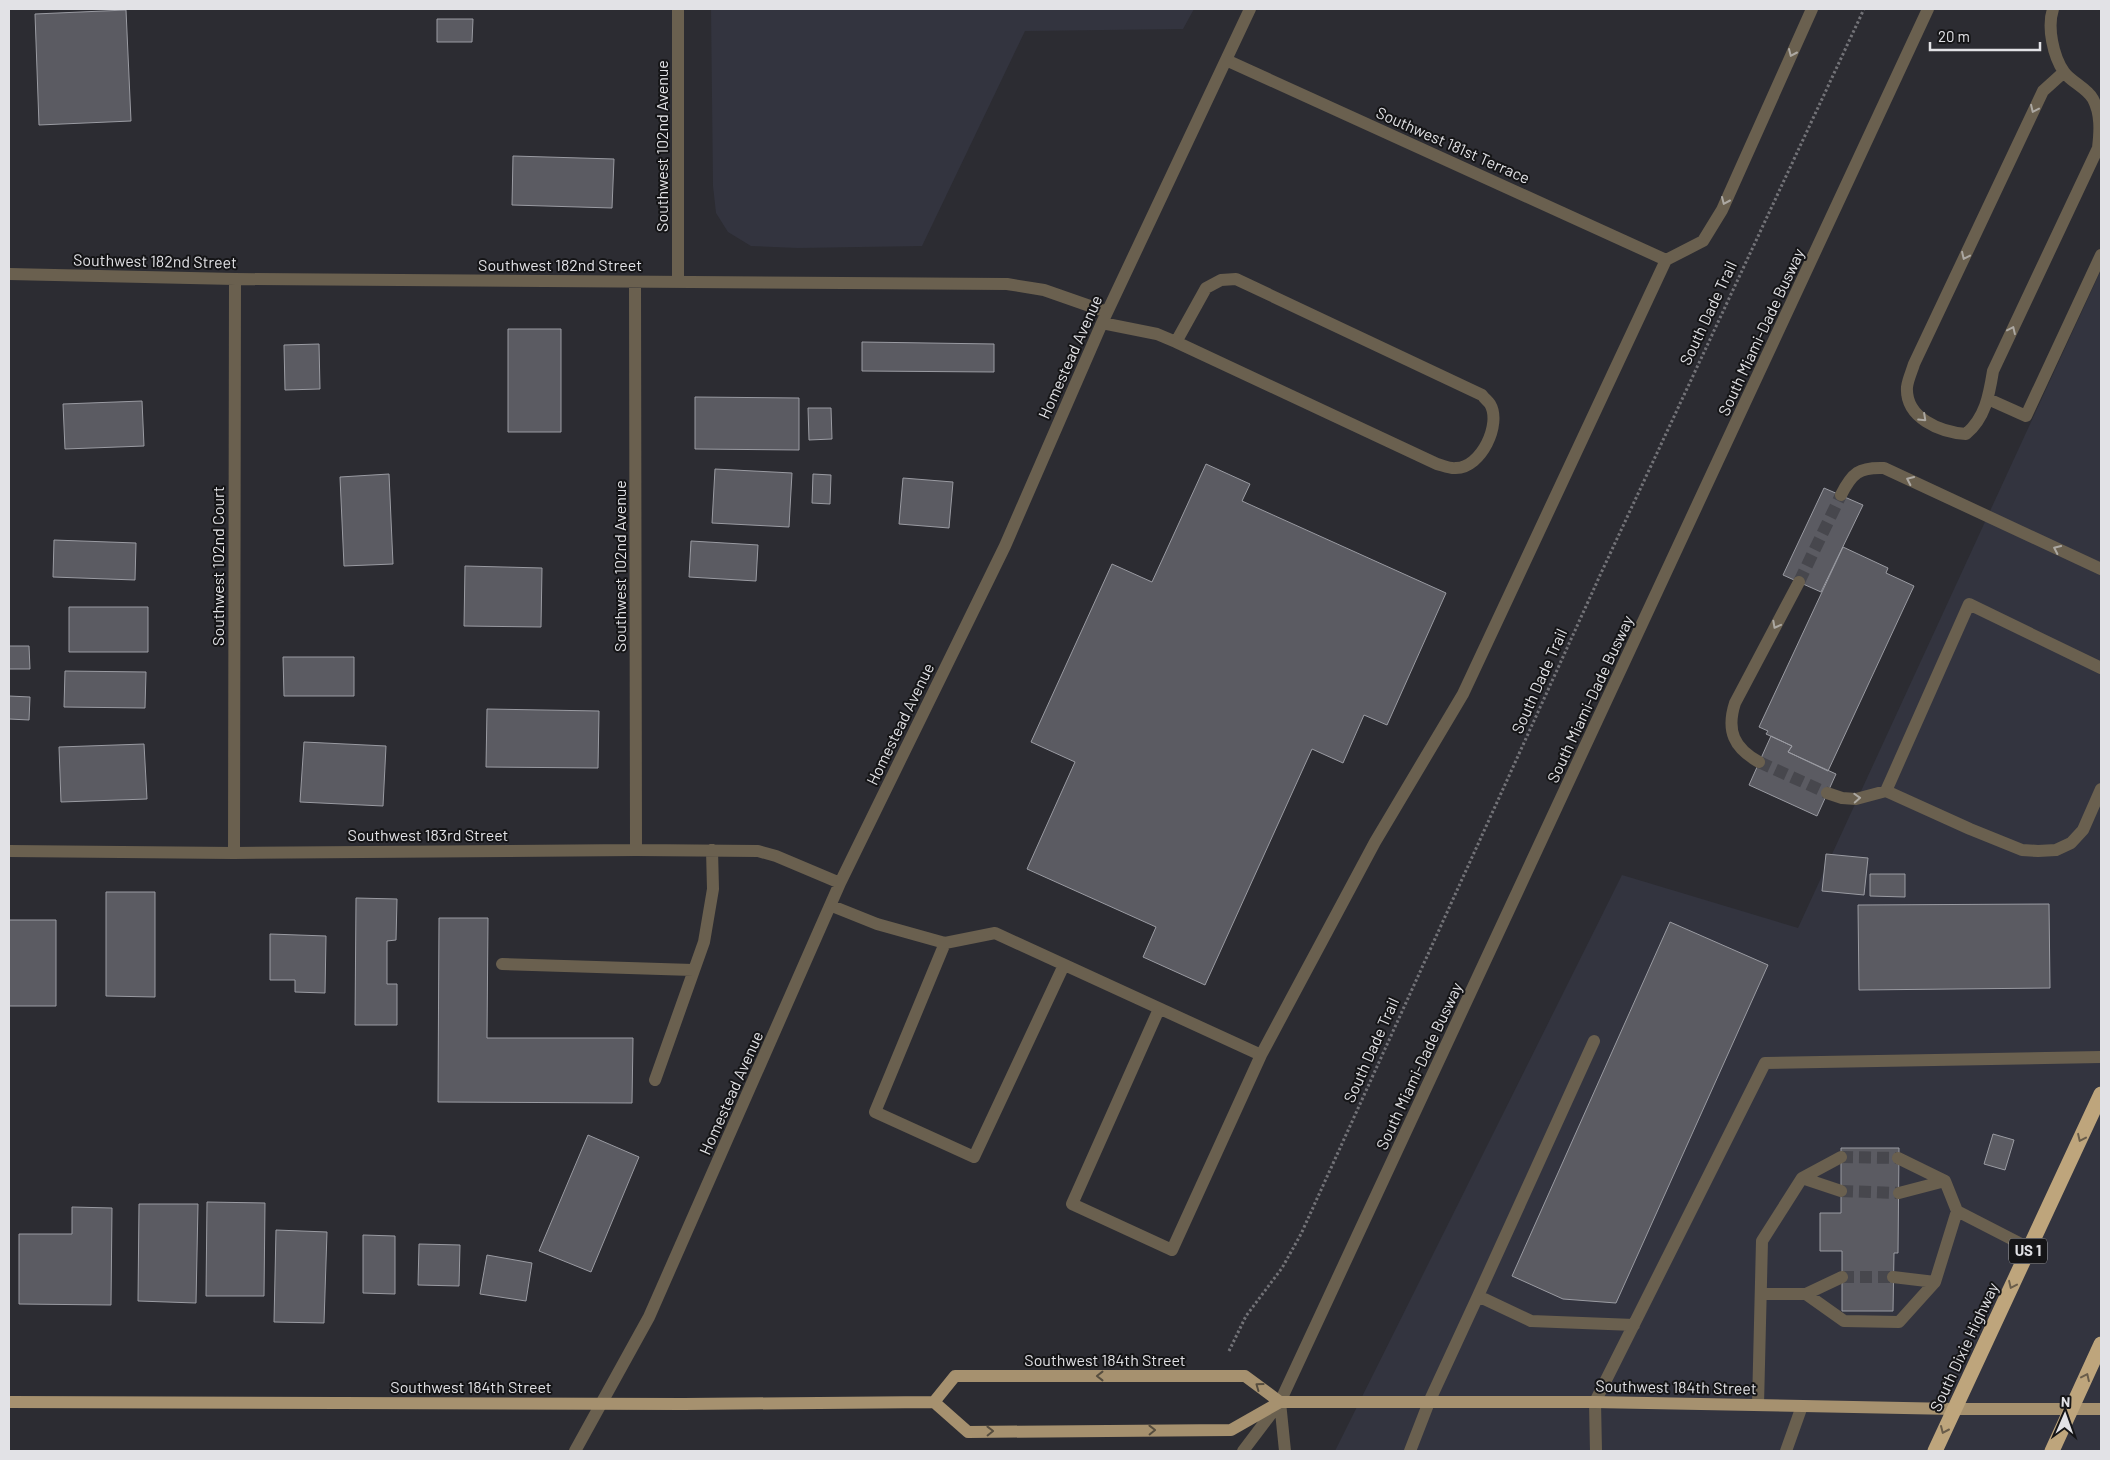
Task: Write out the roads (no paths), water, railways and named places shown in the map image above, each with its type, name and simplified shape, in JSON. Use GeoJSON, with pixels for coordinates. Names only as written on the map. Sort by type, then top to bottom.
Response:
{"type":"FeatureCollection","features":[{"type":"Feature","properties":{"kind":"highway","name":"South Dixie Highway"},"geometry":{"type":"LineString","coordinates":[[1935,1451],[2101,1094]]}},
{"type":"Feature","properties":{"kind":"highway"},"geometry":{"type":"LineString","coordinates":[[2052,1451],[2101,1344]]}},
{"type":"Feature","properties":{"kind":"main road","name":"Southwest 184th Street"},"geometry":{"type":"LineString","coordinates":[[934,1402],[955,1376],[1245,1376],[1280,1402]]}},
{"type":"Feature","properties":{"kind":"main road","name":"Southwest 184th Street"},"geometry":{"type":"LineString","coordinates":[[9,1402],[934,1402],[968,1432],[1231,1430],[1280,1402],[1595,1402],[1954,1409],[2101,1409]]}},
{"type":"Feature","properties":{"kind":"street","name":"Southwest 102nd Avenue"},"geometry":{"type":"LineString","coordinates":[[678,9],[678,282]]}},
{"type":"Feature","properties":{"kind":"street","name":"Homestead Avenue"},"geometry":{"type":"LineString","coordinates":[[575,1451],[649,1317],[832,906],[840,883],[1005,546],[1105,318],[1250,9]]}},
{"type":"Feature","properties":{"kind":"street"},"geometry":{"type":"LineString","coordinates":[[1159,1009],[1072,1204],[1172,1250],[1261,1055],[1375,842],[1463,694],[1666,260],[1703,241],[1722,210],[1812,9]]}},
{"type":"Feature","properties":{"kind":"street","name":"South Miami-Dade Busway"},"geometry":{"type":"LineString","coordinates":[[1243,1451],[1280,1402],[1719,462],[1928,9]]}},
{"type":"Feature","properties":{"kind":"street"},"geometry":{"type":"LineString","coordinates":[[2053,9],[2049,30],[2058,59],[2064,72],[2092,98],[2101,125],[2100,149],[1993,371],[1988,399],[1977,424],[1966,434],[1949,433],[1927,423],[1910,404],[1907,387],[1914,364],[2043,91],[2064,72]]}},
{"type":"Feature","properties":{"kind":"street","name":"Southwest 181st Terrace"},"geometry":{"type":"LineString","coordinates":[[1226,60],[1666,260]]}},
{"type":"Feature","properties":{"kind":"street"},"geometry":{"type":"LineString","coordinates":[[1988,399],[2026,416],[2101,255]]}},
{"type":"Feature","properties":{"kind":"street","name":"Southwest 182nd Street"},"geometry":{"type":"LineString","coordinates":[[9,274],[235,280],[1007,284],[1044,290],[1105,318],[1157,334],[1437,464],[1456,469],[1474,462],[1485,449],[1493,427],[1491,405],[1482,395],[1236,279],[1221,280],[1206,288],[1176,342]]}},
{"type":"Feature","properties":{"kind":"street","name":"Southwest 102nd Court"},"geometry":{"type":"LineString","coordinates":[[234,853],[235,280]]}},
{"type":"Feature","properties":{"kind":"street","name":"Southwest 102nd Avenue"},"geometry":{"type":"LineString","coordinates":[[635,282],[636,850]]}},
{"type":"Feature","properties":{"kind":"street"},"geometry":{"type":"LineString","coordinates":[[1840,495],[1852,476],[1860,470],[1884,468],[2101,570]]}},
{"type":"Feature","properties":{"kind":"street"},"geometry":{"type":"LineString","coordinates":[[1759,762],[1746,755],[1734,739],[1731,723],[1732,713],[1735,703],[1799,582]]}},
{"type":"Feature","properties":{"kind":"street"},"geometry":{"type":"LineString","coordinates":[[1886,791],[1969,604],[2101,668]]}},
{"type":"Feature","properties":{"kind":"street"},"geometry":{"type":"LineString","coordinates":[[1827,793],[1842,798],[1856,799],[1886,791],[1970,830],[2022,850],[2038,851],[2056,850],[2071,843],[2083,830],[2101,789]]}},
{"type":"Feature","properties":{"kind":"street"},"geometry":{"type":"LineString","coordinates":[[655,1080],[704,942],[713,889],[712,850]]}},
{"type":"Feature","properties":{"kind":"street","name":"Southwest 183rd Street"},"geometry":{"type":"LineString","coordinates":[[9,851],[234,853],[758,851],[840,883]]}},
{"type":"Feature","properties":{"kind":"street"},"geometry":{"type":"LineString","coordinates":[[832,906],[877,924],[945,943],[995,933],[1261,1055]]}},
{"type":"Feature","properties":{"kind":"street"},"geometry":{"type":"LineString","coordinates":[[945,943],[875,1112],[974,1157],[1064,965]]}},
{"type":"Feature","properties":{"kind":"street"},"geometry":{"type":"LineString","coordinates":[[502,964],[694,970]]}},
{"type":"Feature","properties":{"kind":"street"},"geometry":{"type":"LineString","coordinates":[[1410,1451],[1429,1402],[1594,1041]]}},
{"type":"Feature","properties":{"kind":"street"},"geometry":{"type":"LineString","coordinates":[[1596,1451],[1595,1402],[1765,1063],[2101,1057]]}},
{"type":"Feature","properties":{"kind":"street"},"geometry":{"type":"LineString","coordinates":[[1758,1405],[1762,1241],[1802,1178],[1841,1157]]}},
{"type":"Feature","properties":{"kind":"street"},"geometry":{"type":"LineString","coordinates":[[1806,1294],[1844,1320],[1898,1322],[1935,1282],[1957,1211],[1946,1181],[1898,1158]]}},
{"type":"Feature","properties":{"kind":"street"},"geometry":{"type":"LineString","coordinates":[[1802,1178],[1841,1191]]}},
{"type":"Feature","properties":{"kind":"street"},"geometry":{"type":"LineString","coordinates":[[1899,1193],[1946,1181]]}},
{"type":"Feature","properties":{"kind":"street"},"geometry":{"type":"LineString","coordinates":[[1957,1211],[2030,1248]]}},
{"type":"Feature","properties":{"kind":"street"},"geometry":{"type":"LineString","coordinates":[[1761,1294],[1806,1294],[1842,1277]]}},
{"type":"Feature","properties":{"kind":"street"},"geometry":{"type":"LineString","coordinates":[[1894,1277],[1935,1282]]}},
{"type":"Feature","properties":{"kind":"street"},"geometry":{"type":"LineString","coordinates":[[1478,1296],[1531,1321],[1634,1325]]}},
{"type":"Feature","properties":{"kind":"street","name":"South Miami-Dade Busway"},"geometry":{"type":"LineString","coordinates":[[1280,1402],[1284,1451]]}},
{"type":"Feature","properties":{"kind":"street"},"geometry":{"type":"LineString","coordinates":[[1786,1451],[1802,1406]]}},
{"type":"Feature","properties":{"kind":"tunnel"},"geometry":{"type":"LineString","coordinates":[[1799,582],[1841,495]]}},
{"type":"Feature","properties":{"kind":"tunnel"},"geometry":{"type":"LineString","coordinates":[[1759,762],[1827,793]]}},
{"type":"Feature","properties":{"kind":"tunnel"},"geometry":{"type":"LineString","coordinates":[[1841,1157],[1898,1158]]}},
{"type":"Feature","properties":{"kind":"tunnel"},"geometry":{"type":"LineString","coordinates":[[1841,1191],[1899,1193]]}},
{"type":"Feature","properties":{"kind":"tunnel"},"geometry":{"type":"LineString","coordinates":[[1842,1277],[1893,1277]]}}]}
